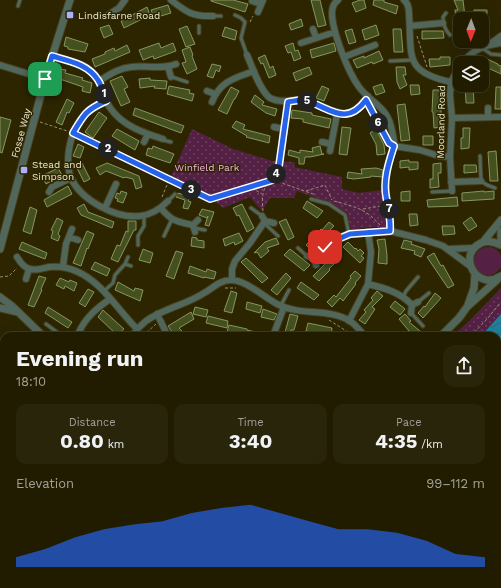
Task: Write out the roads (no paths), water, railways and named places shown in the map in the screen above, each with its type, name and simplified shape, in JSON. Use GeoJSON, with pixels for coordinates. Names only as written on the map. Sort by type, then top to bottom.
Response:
{"type":"FeatureCollection","features":[{"type":"Feature","properties":{"kind":"street","name":"Fosse Way"},"geometry":{"type":"LineString","coordinates":[[0,244],[45,79],[70,0]]}},
{"type":"Feature","properties":{"kind":"street"},"geometry":{"type":"LineString","coordinates":[[115,20],[110,14],[119,8],[125,0]]}},
{"type":"Feature","properties":{"kind":"street"},"geometry":{"type":"LineString","coordinates":[[171,0],[190,13],[200,16],[213,16]]}},
{"type":"Feature","properties":{"kind":"street"},"geometry":{"type":"LineString","coordinates":[[404,0],[409,10],[412,26],[410,52],[412,60],[418,69],[431,77],[451,82]]}},
{"type":"Feature","properties":{"kind":"street"},"geometry":{"type":"LineString","coordinates":[[252,1],[262,2],[258,12]]}},
{"type":"Feature","properties":{"kind":"street"},"geometry":{"type":"LineString","coordinates":[[334,1],[332,13],[335,32],[353,78],[367,98],[381,107],[388,117],[394,146],[389,161],[386,182],[386,196],[391,220],[390,231]]}},
{"type":"Feature","properties":{"kind":"street"},"geometry":{"type":"LineString","coordinates":[[434,16],[434,24]]}},
{"type":"Feature","properties":{"kind":"street"},"geometry":{"type":"LineString","coordinates":[[412,26],[443,23]]}},
{"type":"Feature","properties":{"kind":"street"},"geometry":{"type":"LineString","coordinates":[[314,29],[316,38]]}},
{"type":"Feature","properties":{"kind":"street"},"geometry":{"type":"LineString","coordinates":[[301,43],[335,32]]}},
{"type":"Feature","properties":{"kind":"street","name":"Moorland Road"},"geometry":{"type":"LineString","coordinates":[[489,45],[501,36]]}},
{"type":"Feature","properties":{"kind":"street","name":"Moorland Road"},"geometry":{"type":"LineString","coordinates":[[489,45],[501,43]]}},
{"type":"Feature","properties":{"kind":"street"},"geometry":{"type":"LineString","coordinates":[[344,57],[375,45]]}},
{"type":"Feature","properties":{"kind":"street","name":"Moorland Road"},"geometry":{"type":"LineString","coordinates":[[469,56],[479,48]]}},
{"type":"Feature","properties":{"kind":"street"},"geometry":{"type":"LineString","coordinates":[[247,55],[264,90],[270,98],[288,102],[306,100],[337,114],[354,111],[361,106],[367,98]]}},
{"type":"Feature","properties":{"kind":"street"},"geometry":{"type":"LineString","coordinates":[[52,56],[84,66],[92,72],[99,81],[110,108],[124,122],[163,140]]}},
{"type":"Feature","properties":{"kind":"street"},"geometry":{"type":"LineString","coordinates":[[99,81],[120,69],[132,67],[168,67],[176,64]]}},
{"type":"Feature","properties":{"kind":"street"},"geometry":{"type":"LineString","coordinates":[[0,65],[45,79]]}},
{"type":"Feature","properties":{"kind":"street"},"geometry":{"type":"LineString","coordinates":[[168,67],[171,77]]}},
{"type":"Feature","properties":{"kind":"street"},"geometry":{"type":"LineString","coordinates":[[212,102],[221,85],[254,71]]}},
{"type":"Feature","properties":{"kind":"street","name":"Moorland Road"},"geometry":{"type":"LineString","coordinates":[[452,191],[450,157],[452,118],[450,95],[451,82],[453,78]]}},
{"type":"Feature","properties":{"kind":"street"},"geometry":{"type":"LineString","coordinates":[[207,91],[215,94]]}},
{"type":"Feature","properties":{"kind":"street"},"geometry":{"type":"LineString","coordinates":[[106,101],[91,108],[82,118],[73,133],[68,154],[71,178],[82,195],[92,202],[127,216],[144,216],[161,208],[167,202]]}},
{"type":"Feature","properties":{"kind":"street"},"geometry":{"type":"LineString","coordinates":[[274,127],[283,132],[288,102]]}},
{"type":"Feature","properties":{"kind":"street"},"geometry":{"type":"LineString","coordinates":[[488,108],[488,118]]}},
{"type":"Feature","properties":{"kind":"street"},"geometry":{"type":"LineString","coordinates":[[330,151],[337,114]]}},
{"type":"Feature","properties":{"kind":"street"},"geometry":{"type":"LineString","coordinates":[[452,118],[501,117]]}},
{"type":"Feature","properties":{"kind":"street"},"geometry":{"type":"LineString","coordinates":[[144,142],[148,134]]}},
{"type":"Feature","properties":{"kind":"street"},"geometry":{"type":"LineString","coordinates":[[322,142],[331,144]]}},
{"type":"Feature","properties":{"kind":"street"},"geometry":{"type":"LineString","coordinates":[[394,146],[450,157]]}},
{"type":"Feature","properties":{"kind":"street"},"geometry":{"type":"LineString","coordinates":[[49,192],[52,187],[71,178]]}},
{"type":"Feature","properties":{"kind":"street"},"geometry":{"type":"LineString","coordinates":[[451,182],[481,181]]}},
{"type":"Feature","properties":{"kind":"street"},"geometry":{"type":"LineString","coordinates":[[105,208],[116,184]]}},
{"type":"Feature","properties":{"kind":"street"},"geometry":{"type":"LineString","coordinates":[[161,208],[168,217],[194,229],[198,220]]}},
{"type":"Feature","properties":{"kind":"street"},"geometry":{"type":"LineString","coordinates":[[232,280],[232,269],[235,261],[250,243],[264,220],[274,223]]}},
{"type":"Feature","properties":{"kind":"street"},"geometry":{"type":"LineString","coordinates":[[470,266],[471,254],[474,248],[483,242],[501,220]]}},
{"type":"Feature","properties":{"kind":"street"},"geometry":{"type":"LineString","coordinates":[[62,266],[72,229]]}},
{"type":"Feature","properties":{"kind":"street"},"geometry":{"type":"LineString","coordinates":[[314,258],[325,247],[350,234],[390,231],[426,240],[448,249],[470,266],[475,274],[483,280],[500,277]]}},
{"type":"Feature","properties":{"kind":"street"},"geometry":{"type":"LineString","coordinates":[[483,242],[489,241],[501,245],[501,231]]}},
{"type":"Feature","properties":{"kind":"street"},"geometry":{"type":"LineString","coordinates":[[349,321],[368,284],[371,252],[368,232]]}},
{"type":"Feature","properties":{"kind":"street"},"geometry":{"type":"LineString","coordinates":[[69,237],[78,240]]}},
{"type":"Feature","properties":{"kind":"street"},"geometry":{"type":"LineString","coordinates":[[448,249],[474,248]]}},
{"type":"Feature","properties":{"kind":"street"},"geometry":{"type":"LineString","coordinates":[[307,256],[314,258]]}},
{"type":"Feature","properties":{"kind":"street"},"geometry":{"type":"LineString","coordinates":[[17,258],[29,269],[36,270],[62,266],[87,276],[104,291],[134,332]]}},
{"type":"Feature","properties":{"kind":"street"},"geometry":{"type":"LineString","coordinates":[[314,258],[316,265]]}},
{"type":"Feature","properties":{"kind":"street"},"geometry":{"type":"LineString","coordinates":[[26,279],[29,269]]}},
{"type":"Feature","properties":{"kind":"street"},"geometry":{"type":"LineString","coordinates":[[468,307],[474,288],[475,274]]}},
{"type":"Feature","properties":{"kind":"street"},"geometry":{"type":"LineString","coordinates":[[445,332],[468,307],[500,277]]}},
{"type":"Feature","properties":{"kind":"street"},"geometry":{"type":"LineString","coordinates":[[137,332],[146,321],[157,314],[192,301],[225,280],[239,281],[282,306],[299,311],[337,316],[349,321],[361,332]]}},
{"type":"Feature","properties":{"kind":"street"},"geometry":{"type":"LineString","coordinates":[[368,284],[386,289],[415,304],[411,313]]}},
{"type":"Feature","properties":{"kind":"street"},"geometry":{"type":"LineString","coordinates":[[0,296],[39,332]]}},
{"type":"Feature","properties":{"kind":"street"},"geometry":{"type":"LineString","coordinates":[[79,332],[83,323],[98,307],[110,299]]}},
{"type":"Feature","properties":{"kind":"street"},"geometry":{"type":"LineString","coordinates":[[274,332],[282,306]]}},
{"type":"Feature","properties":{"kind":"street"},"geometry":{"type":"LineString","coordinates":[[0,308],[18,312]]}},
{"type":"Feature","properties":{"kind":"street"},"geometry":{"type":"LineString","coordinates":[[157,314],[166,332]]}},
{"type":"Feature","properties":{"kind":"street"},"geometry":{"type":"LineString","coordinates":[[77,319],[83,323]]}},
{"type":"Feature","properties":{"kind":"lane"},"geometry":{"type":"LineString","coordinates":[[18,6],[20,0]]}},
{"type":"Feature","properties":{"kind":"lane"},"geometry":{"type":"LineString","coordinates":[[446,13],[443,17],[443,23],[450,35]]}},
{"type":"Feature","properties":{"kind":"lane"},"geometry":{"type":"LineString","coordinates":[[235,15],[245,22],[241,38],[247,55]]}},
{"type":"Feature","properties":{"kind":"lane"},"geometry":{"type":"LineString","coordinates":[[213,16],[221,16]]}},
{"type":"Feature","properties":{"kind":"lane"},"geometry":{"type":"LineString","coordinates":[[199,26],[199,33]]}},
{"type":"Feature","properties":{"kind":"lane"},"geometry":{"type":"LineString","coordinates":[[482,48],[491,54],[501,55]]}},
{"type":"Feature","properties":{"kind":"lane"},"geometry":{"type":"LineString","coordinates":[[390,61],[412,60]]}},
{"type":"Feature","properties":{"kind":"lane"},"geometry":{"type":"LineString","coordinates":[[171,77],[187,82]]}},
{"type":"Feature","properties":{"kind":"lane"},"geometry":{"type":"LineString","coordinates":[[163,140],[171,142]]}},
{"type":"Feature","properties":{"kind":"lane"},"geometry":{"type":"LineString","coordinates":[[480,156],[481,181],[486,185],[495,188]]}},
{"type":"Feature","properties":{"kind":"lane"},"geometry":{"type":"LineString","coordinates":[[432,192],[452,191]]}},
{"type":"Feature","properties":{"kind":"lane"},"geometry":{"type":"LineString","coordinates":[[167,202],[175,194]]}},
{"type":"Feature","properties":{"kind":"lane"},"geometry":{"type":"LineString","coordinates":[[311,199],[329,204],[345,215],[350,234]]}},
{"type":"Feature","properties":{"kind":"lane"},"geometry":{"type":"LineString","coordinates":[[251,208],[278,236]]}},
{"type":"Feature","properties":{"kind":"lane"},"geometry":{"type":"LineString","coordinates":[[138,245],[138,236],[144,226],[144,216]]}},
{"type":"Feature","properties":{"kind":"lane"},"geometry":{"type":"LineString","coordinates":[[164,236],[172,219]]}},
{"type":"Feature","properties":{"kind":"lane"},"geometry":{"type":"LineString","coordinates":[[194,229],[205,230]]}},
{"type":"Feature","properties":{"kind":"lane"},"geometry":{"type":"LineString","coordinates":[[298,248],[307,256]]}},
{"type":"Feature","properties":{"kind":"lane"},"geometry":{"type":"LineString","coordinates":[[104,291],[113,283],[115,275],[126,264],[128,257]]}},
{"type":"Feature","properties":{"kind":"lane"},"geometry":{"type":"LineString","coordinates":[[126,264],[131,266]]}},
{"type":"Feature","properties":{"kind":"lane"},"geometry":{"type":"LineString","coordinates":[[403,297],[418,277]]}},
{"type":"Feature","properties":{"kind":"lane"},"geometry":{"type":"LineString","coordinates":[[282,306],[290,290]]}},
{"type":"Feature","properties":{"kind":"lane"},"geometry":{"type":"LineString","coordinates":[[415,304],[429,293]]}},
{"type":"Feature","properties":{"kind":"lane"},"geometry":{"type":"LineString","coordinates":[[411,313],[423,326]]}},
{"type":"Feature","properties":{"kind":"lane"},"geometry":{"type":"LineString","coordinates":[[46,324],[57,332]]}},
{"type":"Feature","properties":{"kind":"water"},"geometry":{"type":"Polygon","coordinates":[[[501,314],[501,332],[485,332],[501,314]]]}},
{"type":"Feature","properties":{"kind":"place","name":"Lindisfarne Road"},"geometry":{"type":"Point","coordinates":[70,15]}},
{"type":"Feature","properties":{"kind":"place","name":"Stead and Simpson"},"geometry":{"type":"Point","coordinates":[24,170]}},
{"type":"Feature","properties":{"kind":"park label","name":"Winfield Park"},"geometry":{"type":"Point","coordinates":[207,167]}}]}
